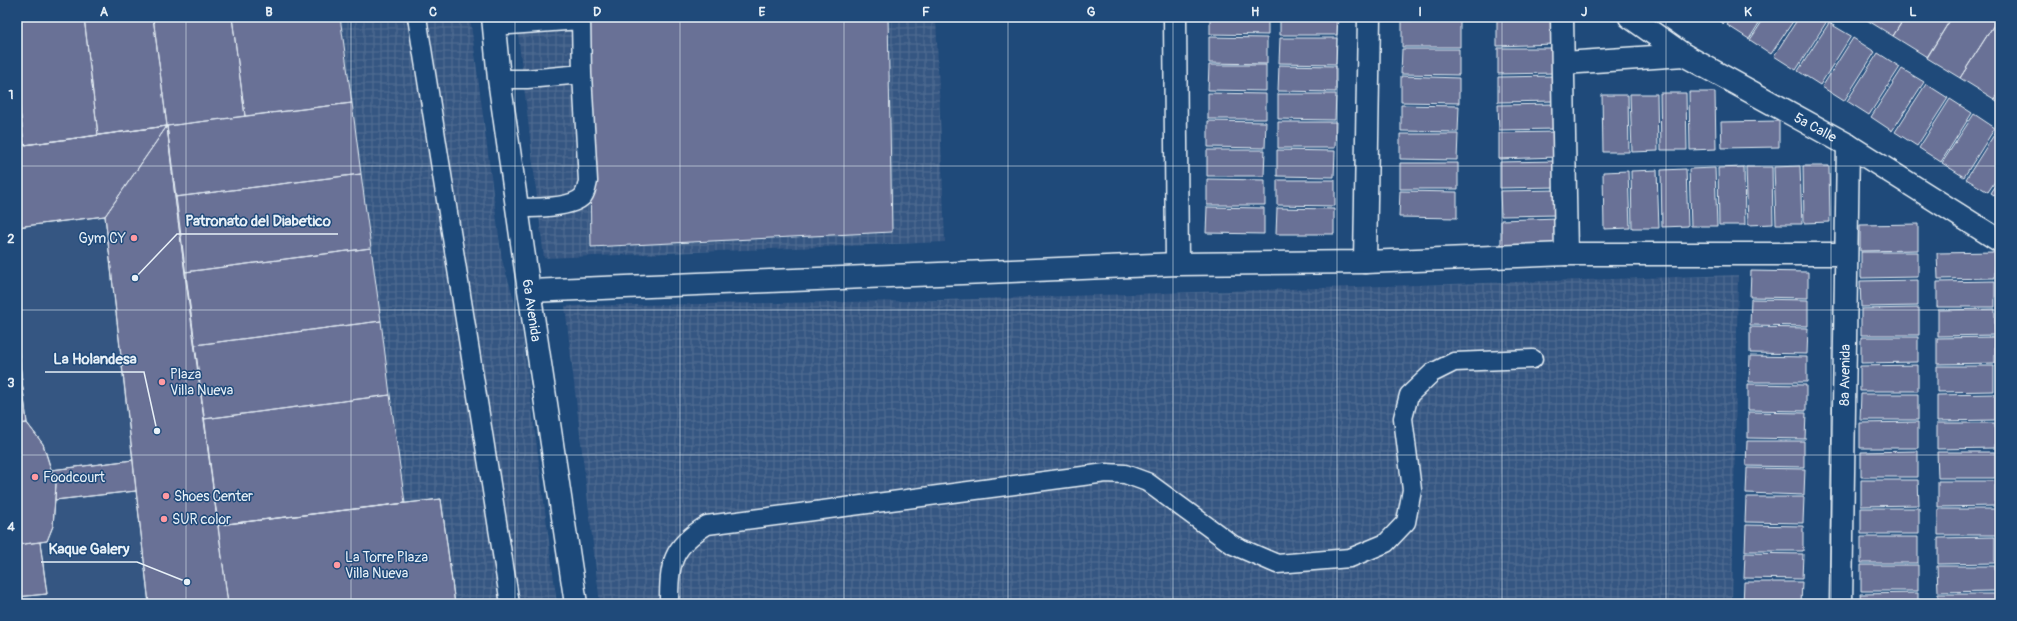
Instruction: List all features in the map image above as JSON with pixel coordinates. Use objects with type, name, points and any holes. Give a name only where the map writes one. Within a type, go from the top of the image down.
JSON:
[{"type":"street","points":[[1175,17],[1177,264]]},
{"type":"street","points":[[1365,262],[1369,17]]},
{"type":"street","points":[[1562,17],[1564,63],[1566,254]]},
{"type":"street","name":"5a Calle","points":[[1630,17],[1684,55],[1848,145],[2000,241]]},
{"type":"street","name":"6a Avenida","points":[[493,22],[499,79],[576,604]]},
{"type":"street","points":[[1564,63],[1684,55]]},
{"type":"street","name":"8a Avenida","points":[[1841,604],[1848,145]]},
{"type":"street","points":[[530,290],[1177,264],[1365,262],[1566,254],[1846,254]]},
{"type":"lane","points":[[417,17],[510,604]]},
{"type":"lane","points":[[493,22],[581,18],[582,74],[588,181],[586,189],[583,196],[570,203],[518,208]]},
{"type":"lane","points":[[499,79],[527,79],[582,74]]},
{"type":"lane","points":[[668,604],[671,565],[679,548],[693,533],[706,525],[1106,473],[1125,474],[1147,482],[1233,545],[1277,564],[1350,558],[1386,543],[1406,522],[1412,490],[1403,418],[1409,395],[1432,373],[1454,362],[1533,359]]},
{"type":"shaded area","points":[[17,17],[470,17],[502,260],[521,322],[557,604],[455,604],[441,499],[218,525],[166,126],[17,146]]},
{"type":"shaded area","points":[[516,17],[936,17],[945,242],[544,258]]},
{"type":"shaded area","points":[[167,126],[441,499],[455,604],[17,604],[17,146]]},
{"type":"shaded area","points":[[1738,275],[1732,604],[600,604],[565,306],[911,301]]},
{"type":"building","points":[[17,17],[84,17],[98,135],[24,145],[17,84]]},
{"type":"building","points":[[84,17],[153,17],[167,126],[98,135]]},
{"type":"building","points":[[153,17],[232,17],[245,116],[167,126]]},
{"type":"building","points":[[232,17],[340,17],[352,103],[245,116]]},
{"type":"building","points":[[588,17],[888,17],[892,232],[591,247]]},
{"type":"building","points":[[1210,17],[1268,17],[1268,35],[1210,34]]},
{"type":"building","points":[[1280,17],[1338,17],[1337,35],[1280,35]]},
{"type":"building","points":[[1403,17],[1461,17],[1461,19]]},
{"type":"building","points":[[1713,17],[1729,17],[1724,24]]},
{"type":"building","points":[[1732,17],[1763,17],[1749,39],[1727,25]]},
{"type":"building","points":[[1765,17],[1796,17],[1771,54],[1750,40]]},
{"type":"building","points":[[1799,17],[1820,17],[1827,21],[1796,70],[1774,56]]},
{"type":"building","points":[[1862,17],[1905,17],[1893,36]]},
{"type":"building","points":[[1905,17],[1952,17],[1927,57],[1893,36]]},
{"type":"building","points":[[1952,17],[1999,17],[1960,78],[1927,58]]},
{"type":"building","points":[[1999,17],[2000,89],[1994,99],[1960,78]]},
{"type":"building","points":[[1497,19],[1554,19],[1555,44],[1497,46]]},
{"type":"building","points":[[1402,21],[1460,21],[1460,47],[1402,47]]},
{"type":"building","points":[[1829,23],[1851,36],[1820,85],[1798,71]]},
{"type":"building","points":[[1209,37],[1267,38],[1267,64],[1209,63]]},
{"type":"building","points":[[1280,38],[1337,38],[1336,64],[1279,63]]},
{"type":"building","points":[[1853,38],[1875,52],[1844,101],[1822,87]]},
{"type":"building","points":[[1498,48],[1556,48],[1556,73],[1498,74]]},
{"type":"building","points":[[1402,49],[1459,49],[1459,75],[1401,74]]},
{"type":"building","points":[[1878,53],[1900,67],[1869,115],[1847,101]]},
{"type":"building","points":[[1209,65],[1266,65],[1266,91],[1208,90]]},
{"type":"building","points":[[1279,65],[1336,66],[1336,92],[1278,91]]},
{"type":"building","points":[[1902,69],[1924,82],[1892,131],[1871,117]]},
{"type":"building","points":[[1401,76],[1459,78],[1459,103],[1401,102]]},
{"type":"building","points":[[1556,76],[1556,101],[1498,102],[1498,77]]},
{"type":"building","points":[[17,84],[24,145],[17,146]]},
{"type":"building","points":[[1926,84],[1948,98],[1917,146],[1895,132]]},
{"type":"building","points":[[2000,89],[2000,103],[1994,99]]},
{"type":"building","points":[[1689,92],[1715,92],[1716,149],[1690,150]]},
{"type":"building","points":[[1208,93],[1266,94],[1266,119],[1208,119]]},
{"type":"building","points":[[1660,93],[1686,93],[1687,150],[1661,150]]},
{"type":"building","points":[[1278,94],[1336,94],[1335,120],[1278,119]]},
{"type":"building","points":[[1630,94],[1657,94],[1658,151],[1632,152]]},
{"type":"building","points":[[1602,95],[1628,95],[1629,152],[1603,152]]},
{"type":"building","points":[[1950,99],[1972,113],[1941,162],[1919,148]]},
{"type":"building","points":[[352,103],[361,174],[175,197],[167,126]]},
{"type":"building","points":[[1556,104],[1556,129],[1499,130],[1498,105]]},
{"type":"building","points":[[1401,105],[1459,106],[1458,132],[1401,131]]},
{"type":"building","points":[[1974,114],[1995,128],[1964,177],[1942,163]]},
{"type":"building","points":[[1208,121],[1266,122],[1265,148],[1208,147]]},
{"type":"building","points":[[1779,121],[1779,147],[1722,148],[1721,122]]},
{"type":"building","points":[[1278,122],[1336,122],[1335,148],[1278,148]]},
{"type":"building","name":"Plaza Villa Nueva","points":[[167,126],[218,525],[441,499],[455,604],[149,604],[136,491],[55,500],[53,526],[47,541],[40,542],[47,594],[17,597],[17,339],[27,423],[43,444],[51,470],[133,460],[105,216],[17,227],[17,146]]},
{"type":"building","points":[[167,126],[228,604],[149,604],[105,216]]},
{"type":"building","points":[[167,126],[105,216],[17,227],[17,146]]},
{"type":"building","points":[[1997,130],[2000,132],[2000,174],[1988,192],[1966,179]]},
{"type":"building","points":[[1556,132],[1557,157],[1499,159],[1499,133]]},
{"type":"building","points":[[1400,134],[1458,134],[1457,160],[1400,159]]},
{"type":"building","points":[[1207,150],[1265,150],[1264,176],[1207,176]]},
{"type":"building","points":[[1277,150],[1335,151],[1334,177],[1277,176]]},
{"type":"building","points":[[1558,161],[1558,187],[1500,188],[1500,162]]},
{"type":"building","points":[[1400,163],[1458,163],[1458,189],[1400,189]]},
{"type":"building","points":[[1800,166],[1802,224],[1776,224],[1774,167]]},
{"type":"building","points":[[1803,166],[1829,166],[1830,222],[1804,223]]},
{"type":"building","points":[[1744,167],[1745,225],[1719,225],[1718,168]]},
{"type":"building","points":[[1746,167],[1772,167],[1773,224],[1748,225]]},
{"type":"building","points":[[1715,168],[1717,226],[1691,226],[1689,169]]},
{"type":"building","points":[[1686,169],[1688,226],[1662,227],[1661,170]]},
{"type":"building","points":[[1657,170],[1659,228],[1632,228],[1631,171]]},
{"type":"building","points":[[1628,171],[1630,228],[1604,229],[1603,172]]},
{"type":"building","points":[[361,174],[371,248],[185,272],[175,197]]},
{"type":"building","points":[[1207,179],[1265,180],[1265,205],[1207,205]]},
{"type":"building","points":[[2000,179],[2000,199],[1991,193]]},
{"type":"building","points":[[1277,180],[1335,180],[1335,206],[1277,205]]},
{"type":"building","points":[[1558,190],[1558,215],[1501,216],[1500,191]]},
{"type":"building","points":[[1400,191],[1457,192],[1457,218],[1399,217]]},
{"type":"building","points":[[1207,207],[1264,208],[1264,234],[1206,233]]},
{"type":"building","points":[[1277,208],[1334,209],[1334,234],[1276,234]]},
{"type":"building","points":[[1558,218],[1559,244],[1501,245],[1501,220]]},
{"type":"building","points":[[1918,224],[1918,250],[1860,251],[1860,225]]},
{"type":"building","points":[[371,248],[381,321],[195,345],[185,272]]},
{"type":"building","points":[[1861,252],[1918,252],[1918,277],[1861,278]]},
{"type":"building","points":[[1995,252],[1995,278],[1938,279],[1937,253]]},
{"type":"building","points":[[1751,271],[1808,272],[1808,298],[1750,297]]},
{"type":"building","points":[[1918,280],[1918,306],[1861,307],[1860,281]]},
{"type":"building","points":[[1995,281],[1995,307],[1937,307],[1937,282]]},
{"type":"building","points":[[1751,299],[1808,300],[1808,326],[1750,325]]},
{"type":"building","points":[[1919,308],[1919,335],[1861,335],[1861,309]]},
{"type":"building","points":[[1995,309],[1995,335],[1938,336],[1938,310]]},
{"type":"building","points":[[381,321],[390,395],[204,419],[195,345]]},
{"type":"building","points":[[1750,327],[1808,328],[1807,354],[1750,353]]},
{"type":"building","points":[[1861,337],[1918,337],[1918,362],[1861,363]]},
{"type":"building","points":[[1995,337],[1995,363],[1937,364],[1937,338]]},
{"type":"building","points":[[17,339],[27,423],[17,424]]},
{"type":"building","points":[[1750,356],[1807,357],[1807,382],[1749,382]]},
{"type":"building","points":[[1918,365],[1918,391],[1860,391],[1860,366]]},
{"type":"building","points":[[1937,366],[1994,366],[1994,391],[1937,392]]},
{"type":"building","points":[[1748,384],[1806,385],[1806,411],[1748,410]]},
{"type":"building","points":[[1861,394],[1918,394],[1918,420],[1860,420]]},
{"type":"building","points":[[1995,394],[1995,420],[1937,421],[1937,395]]},
{"type":"building","points":[[390,395],[405,503],[218,525],[204,419]]},
{"type":"building","points":[[1748,412],[1806,413],[1805,439],[1748,438]]},
{"type":"building","points":[[1918,422],[1918,448],[1860,448],[1860,423]]},
{"type":"building","name":"Foodcourt","points":[[27,423],[43,444],[56,484],[53,526],[47,541],[17,545],[17,424]]},
{"type":"building","points":[[1937,423],[1995,423],[1995,448],[1937,449]]},
{"type":"building","points":[[1747,441],[1804,441],[1804,467],[1746,466]]},
{"type":"building","points":[[1918,451],[1918,477],[1861,477],[1861,452]]},
{"type":"building","points":[[1937,452],[1995,452],[1995,478],[1938,478]]},
{"type":"building","points":[[133,460],[136,491],[55,500],[56,484],[51,470]]},
{"type":"building","points":[[1747,468],[1805,469],[1804,495],[1746,493]]},
{"type":"building","points":[[1861,480],[1918,480],[1919,505],[1861,506]]},
{"type":"building","points":[[1938,481],[1995,481],[1995,506],[1938,507]]},
{"type":"building","points":[[1746,497],[1804,497],[1803,523],[1745,522]]},
{"type":"building","name":"La Torre Plaza Villa Nueva","points":[[441,499],[455,604],[228,604],[218,525]]},
{"type":"building","points":[[1861,508],[1919,508],[1919,534],[1861,534]]},
{"type":"building","points":[[1938,509],[1996,509],[1996,535],[1938,535]]},
{"type":"building","points":[[1746,525],[1803,526],[1803,551],[1745,551]]},
{"type":"building","points":[[1861,537],[1918,537],[1918,563],[1861,563]]},
{"type":"building","points":[[1995,537],[1995,563],[1938,564],[1938,538]]},
{"type":"building","points":[[40,542],[47,594],[17,597],[17,545]]},
{"type":"building","points":[[1745,553],[1803,554],[1802,579],[1744,578]]},
{"type":"building","points":[[1861,565],[1918,565],[1918,591],[1861,591]]},
{"type":"building","points":[[1937,566],[1995,566],[1995,591],[1938,592]]},
{"type":"building","points":[[1744,582],[1802,582],[1801,604],[1743,604]]},
{"type":"building","points":[[1918,593],[1918,604],[1861,604],[1860,594]]},
{"type":"building","points":[[1938,594],[1995,594],[1995,604],[1938,604]]},
{"type":"place","name":"Gym CY","points":[[134,238]]},
{"type":"place","name":"Patronato del Diabetico","points":[[135,278]]},
{"type":"place","name":"Plaza Villa Nueva","points":[[162,382]]},
{"type":"place","name":"La Holandesa","points":[[157,431]]},
{"type":"place","name":"Foodcourt","points":[[35,477]]},
{"type":"place","name":"Shoes Center","points":[[166,496]]},
{"type":"place","name":"SUR color","points":[[164,519]]},
{"type":"place","name":"La Torre Plaza Villa Nueva","points":[[337,565]]},
{"type":"place","name":"Kaque Galery","points":[[187,582]]}]
